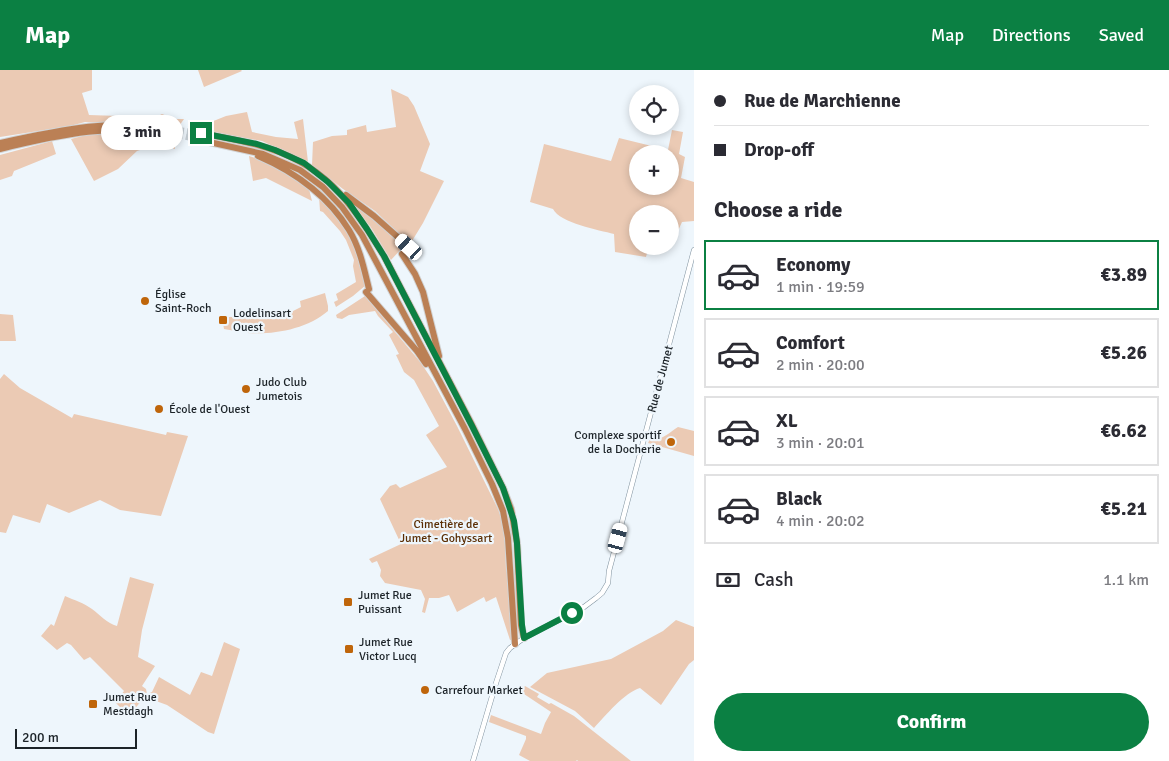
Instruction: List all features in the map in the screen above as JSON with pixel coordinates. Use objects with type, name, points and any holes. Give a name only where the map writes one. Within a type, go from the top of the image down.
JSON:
[{"type":"highway","points":[[0,143],[83,126],[111,124],[142,124],[178,132],[98,131],[58,136],[18,144],[0,150]]},
{"type":"highway","points":[[409,247],[374,216],[304,163],[257,144],[201,137],[228,146],[263,154],[300,170],[323,187],[342,207],[362,235],[492,484],[503,511],[508,538],[515,644]]},
{"type":"highway","points":[[0,139],[23,138]]},
{"type":"highway","points":[[228,146],[231,149],[259,156],[280,166],[315,190],[334,209],[350,231],[362,262],[367,290],[417,351],[439,382]]},
{"type":"highway","points":[[330,183],[349,203],[384,256],[494,467],[503,488],[510,509],[517,543],[524,638]]},
{"type":"highway","points":[[402,254],[415,274],[423,292],[442,370]]},
{"type":"street","name":"Rue de Jumet","points":[[524,638],[584,606],[602,594],[608,583],[611,563],[694,250]]},
{"type":"street","points":[[473,761],[504,656],[510,648],[524,638]]},
{"type":"green space","points":[[0,70],[92,70],[92,90],[82,93],[89,115],[152,119],[162,114],[174,119],[184,119],[177,129],[149,125],[85,122],[0,137]]},
{"type":"green space","points":[[198,70],[241,70],[242,71],[204,87]]},
{"type":"green space","points":[[391,89],[408,97],[414,106],[430,144],[420,171],[444,181],[412,241],[407,241],[375,211],[312,165],[313,142],[332,136],[347,135],[347,130],[366,125],[367,132],[396,127]]},
{"type":"green space","points":[[247,112],[252,132],[276,137],[298,139],[294,122],[303,119],[308,162],[262,141],[201,130],[201,126],[226,116]]},
{"type":"green space","points":[[679,131],[683,132],[679,154],[679,145],[669,145],[671,135],[679,135]]},
{"type":"green space","points":[[136,133],[175,139],[175,149],[163,145],[155,145],[137,151],[118,169],[94,181],[71,139],[90,134]]},
{"type":"green space","points":[[619,138],[648,145],[629,145],[629,195],[679,195],[679,154],[685,157],[681,178],[694,182],[694,221],[682,222],[679,229],[679,205],[629,205],[629,254],[615,252],[614,234],[571,222],[557,214],[553,209],[530,202],[544,144],[611,161]]},
{"type":"green space","points":[[52,141],[56,154],[14,171],[12,176],[0,180],[0,155]]},
{"type":"green space","points":[[249,156],[273,164],[309,189],[312,201],[266,178],[253,181]]},
{"type":"green space","points":[[319,196],[345,227],[358,256],[366,285],[336,307],[334,302],[338,300],[336,294],[356,282],[353,266],[354,260],[340,231],[320,211]]},
{"type":"green space","points":[[352,200],[403,247],[391,260],[370,226],[360,214]]},
{"type":"green space","points":[[325,293],[328,311],[310,322],[290,330],[247,333],[224,329],[222,317],[287,314],[301,307],[300,301]]},
{"type":"green space","name":"Cimetière de Jumet - Gohyssart","points":[[365,296],[421,363],[433,381],[498,509],[505,536],[506,570],[513,639],[510,640],[496,597],[486,602],[484,597],[457,612],[449,595],[429,598],[425,613],[422,612],[425,599],[421,590],[385,583],[380,576],[381,570],[377,561],[372,563],[369,559],[401,544],[380,499],[390,486],[396,484],[400,488],[447,467],[426,435],[439,426],[414,380],[404,372],[396,355],[399,354],[389,335],[393,332],[375,311],[349,315],[342,319],[337,318],[336,315]]},
{"type":"green space","points":[[0,314],[13,315],[16,341],[0,341]]},
{"type":"green space","points":[[4,374],[20,388],[72,418],[74,414],[166,435],[167,432],[188,436],[161,516],[120,510],[100,500],[69,513],[47,504],[40,523],[13,515],[6,533],[0,532],[0,379]]},
{"type":"green space","name":"Complexe sportif de la Docherie","points":[[678,427],[694,431],[694,456],[648,443],[650,439],[661,438]]},
{"type":"green space","points":[[130,577],[154,584],[142,630],[138,657],[155,666],[142,686],[146,689],[147,694],[152,692],[159,677],[190,695],[201,672],[212,676],[224,642],[240,649],[214,734],[167,705],[146,695],[129,716],[115,702],[124,691],[90,657],[84,660],[67,643],[57,650],[41,636],[51,624],[54,626],[65,596],[86,605],[117,626]]},
{"type":"green space","points":[[676,620],[694,627],[694,660],[689,664],[661,705],[640,688],[634,690],[609,711],[594,728],[575,711],[530,687],[547,673],[611,659],[663,631]]},
{"type":"green space","points":[[525,686],[539,694],[537,697],[574,716],[631,761],[530,761],[519,755],[526,736],[489,722],[491,715],[541,734],[551,712],[521,692]]},
{"type":"tunnel","points":[[178,130],[201,133]]},
{"type":"tunnel","points":[[177,135],[200,140]]},
{"type":"place","name":"Église Saint-Roch","points":[[145,301]]},
{"type":"place","name":"Lodelinsart Ouest","points":[[223,320]]},
{"type":"place","name":"Judo Club Jumetois","points":[[246,389]]},
{"type":"place","name":"École de l'Ouest","points":[[159,409]]},
{"type":"place","name":"Complexe sportif de la Docherie","points":[[671,442]]},
{"type":"place","name":"Jumet Rue Puissant","points":[[348,602]]},
{"type":"place","name":"Jumet Rue Victor Lucq","points":[[349,649]]},
{"type":"place","name":"Carrefour Market","points":[[425,690]]},
{"type":"place","name":"Jumet Rue Mestdagh","points":[[93,704]]},
{"type":"route","points":[[201,133],[257,144],[290,156],[317,172],[349,203],[384,256],[494,467],[503,488],[514,521],[524,638],[572,613]]}]
